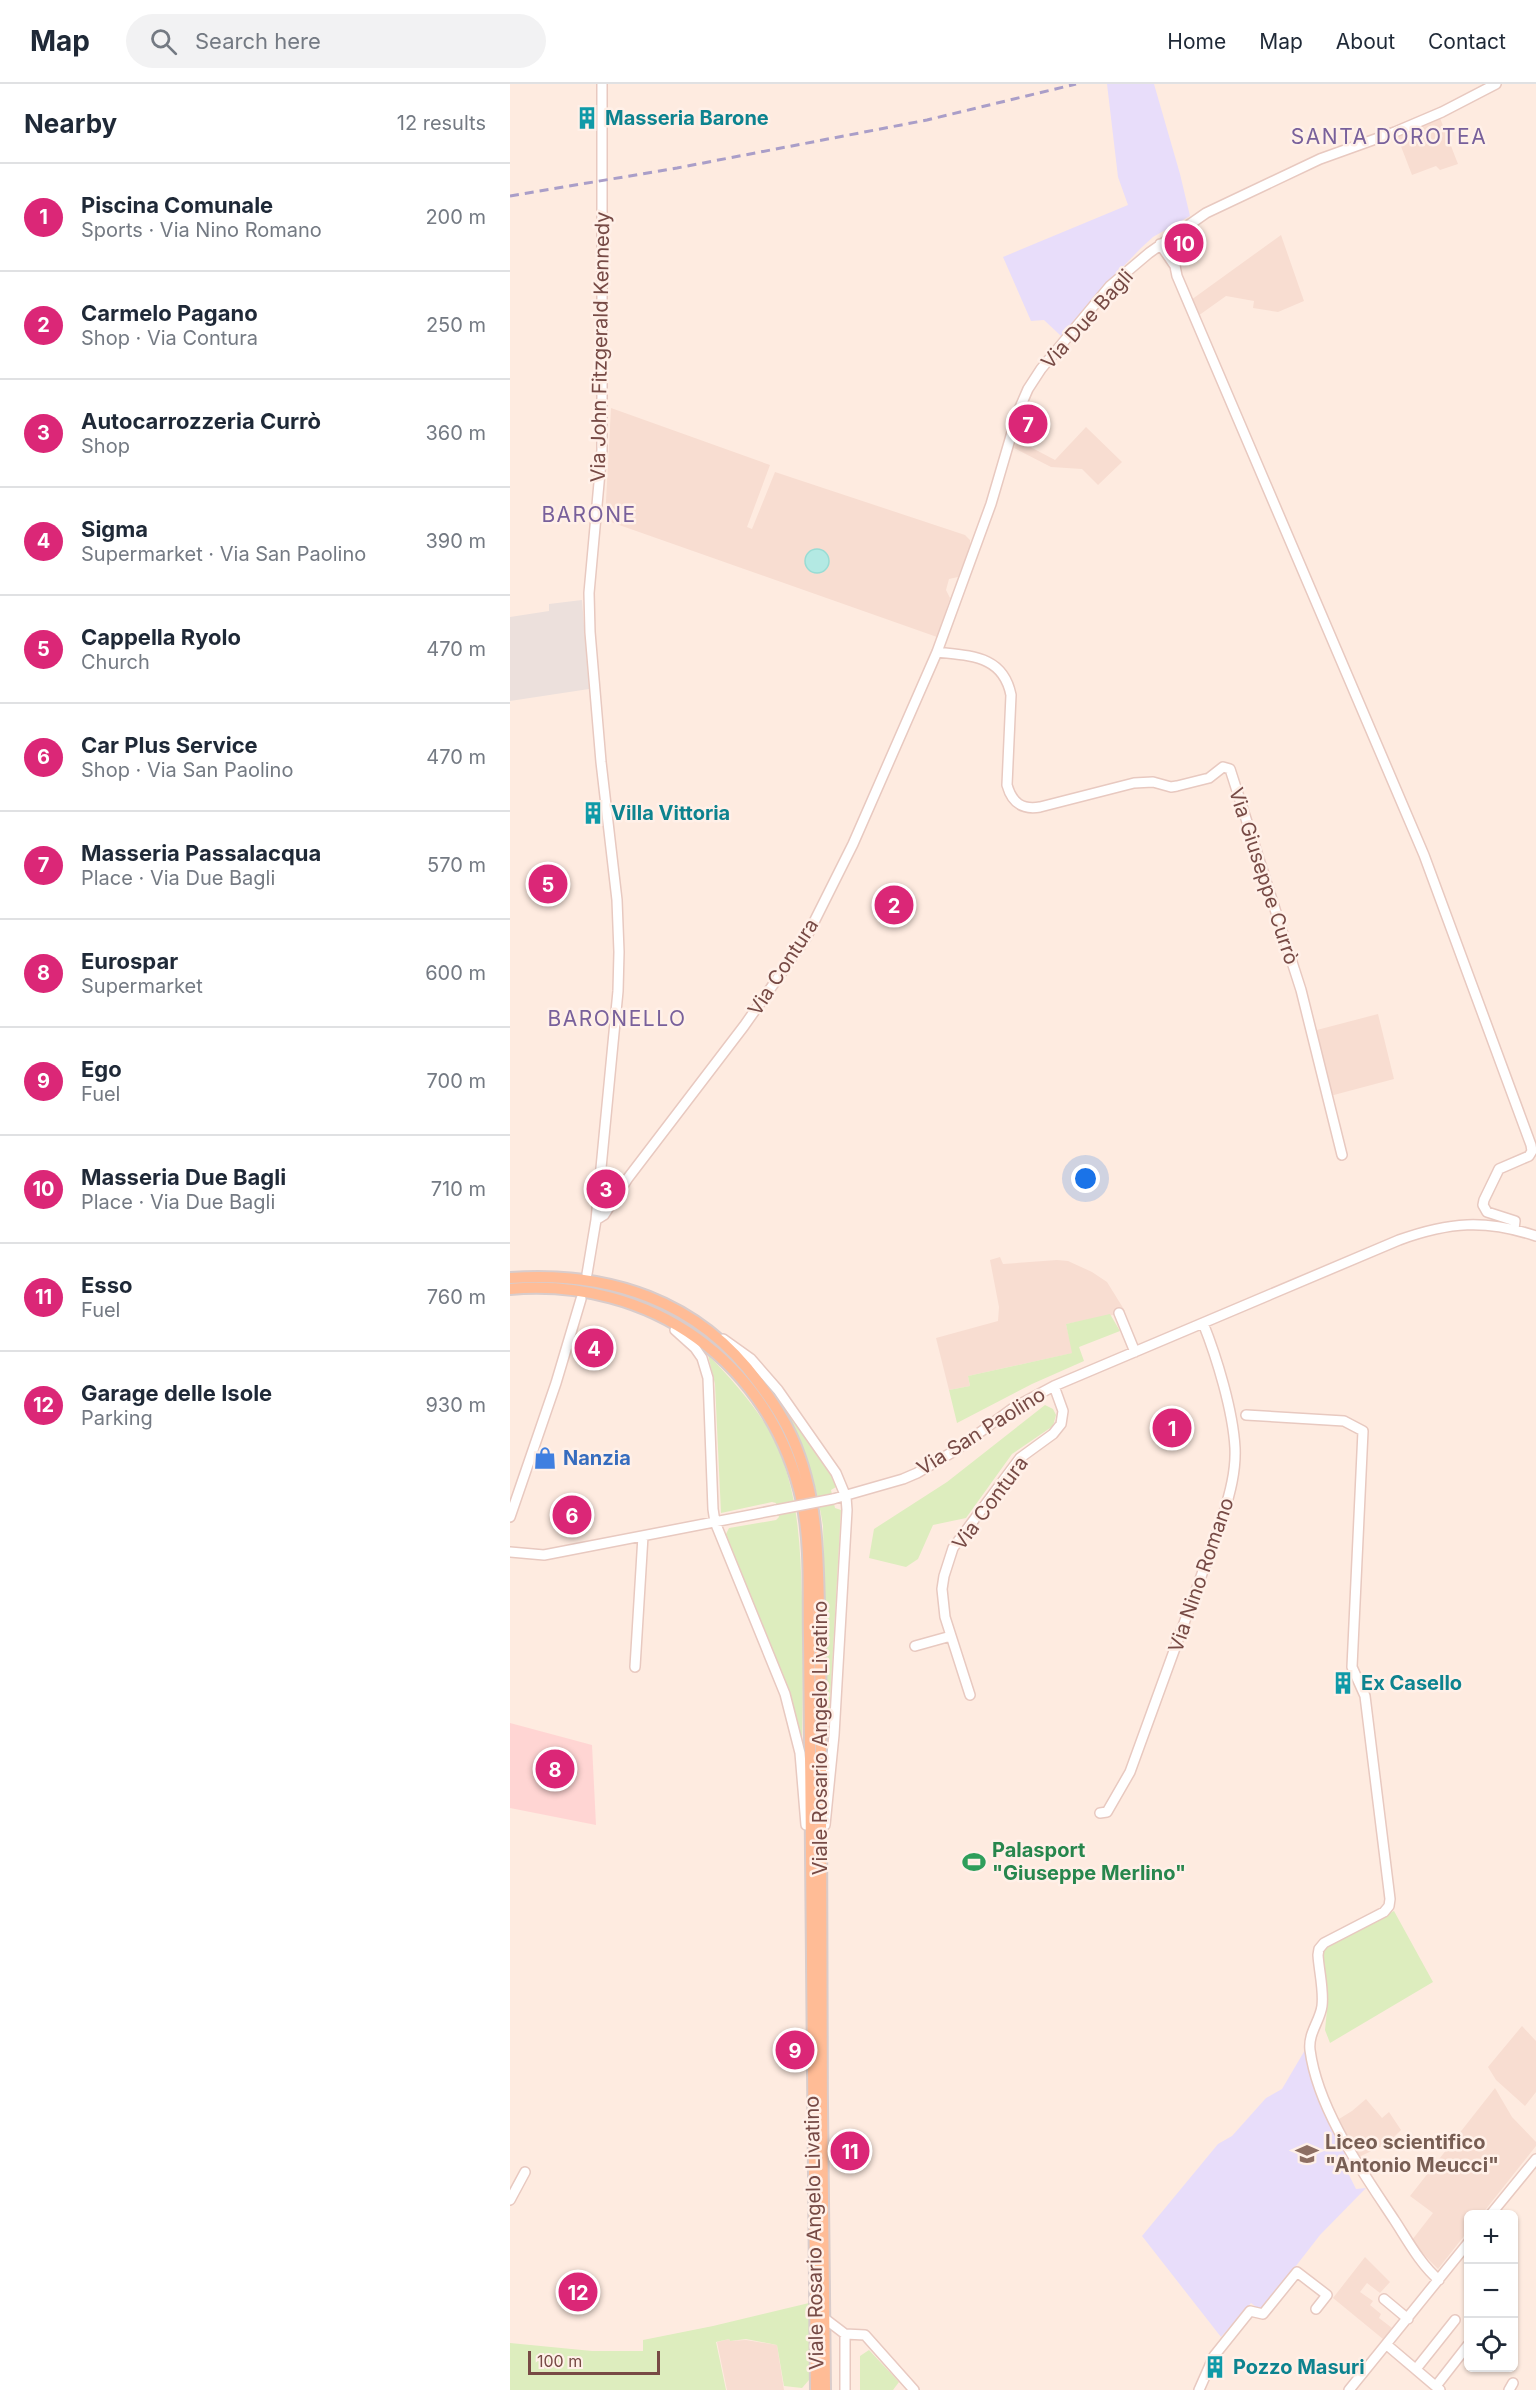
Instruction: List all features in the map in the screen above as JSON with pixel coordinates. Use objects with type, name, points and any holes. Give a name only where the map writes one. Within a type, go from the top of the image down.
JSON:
[{"type":"main road","name":"Viale Rosario Angelo Livatino","points":[[510,1278],[570,1279],[600,1283],[654,1298],[680,1310],[710,1330],[748,1369],[781,1415],[800,1455],[812,1501],[816,1528],[820,1637],[815,1869],[816,2390]]},
{"type":"main road","name":"Viale Rosario Angelo Livatino","points":[[510,1289],[569,1289],[598,1294],[650,1310],[701,1339],[736,1372],[760,1402],[776,1430],[796,1478],[802,1503],[807,1560],[825,2390]]},
{"type":"street","name":"Via John Fitzgerald Kennedy","points":[[596,1220],[618,991],[619,952],[617,900],[601,762],[589,593],[602,450],[602,84]]},
{"type":"street","name":"Via Due Bagli","points":[[937,652],[991,504],[1018,412],[1028,389],[1041,369],[1110,286],[1160,244],[1206,213],[1320,159],[1442,112],[1496,84]]},
{"type":"street","points":[[1160,244],[1175,266],[1424,855],[1531,1144],[1532,1151],[1529,1155],[1499,1169],[1484,1200],[1483,1205],[1487,1212],[1515,1221],[1514,1228]]},
{"type":"street","name":"Via Contura","points":[[596,1220],[604,1215],[627,1178],[744,1026],[801,947],[853,844],[937,652]]},
{"type":"street","name":"Via Giuseppe Currò","points":[[937,652],[974,656],[988,661],[1003,677],[1009,688],[1011,695],[1007,785],[1011,796],[1019,806],[1040,807],[1134,783],[1153,782],[1170,787],[1177,786],[1209,778],[1223,767],[1230,769],[1300,990],[1341,1155]]},
{"type":"street","points":[[587,1274],[596,1220]]},
{"type":"street","name":"Via San Paolino","points":[[510,1552],[544,1555],[846,1497],[903,1479],[938,1462],[1013,1408],[1054,1386],[1329,1268],[1426,1230],[1456,1224],[1476,1224],[1514,1228],[1536,1236]]},
{"type":"street","points":[[510,1516],[556,1383],[581,1299]]},
{"type":"street","points":[[650,1310],[695,1348],[705,1366],[710,1396],[713,1509],[723,1544],[776,1670],[794,1723],[815,1869]]},
{"type":"street","points":[[1119,1313],[1135,1352]]},
{"type":"street","name":"Via Nino Romano","points":[[1100,1813],[1107,1812],[1130,1772],[1232,1486],[1235,1449],[1231,1422],[1203,1323]]},
{"type":"street","points":[[710,1330],[740,1350],[760,1368],[778,1390],[836,1473],[846,1497],[848,1510],[834,1735],[815,1869]]},
{"type":"street","name":"Via Contura","points":[[970,1695],[945,1617],[942,1589],[948,1562],[953,1548],[966,1529],[1020,1458],[1058,1430],[1062,1424],[1063,1411],[1054,1386]]},
{"type":"street","points":[[1246,1415],[1344,1421],[1363,1431],[1352,1667],[1365,1696],[1390,1899],[1389,1906],[1384,1912],[1324,1943],[1319,1949],[1322,2006],[1310,2039],[1318,2083],[1326,2105],[1361,2171],[1413,2249],[1439,2280]]},
{"type":"street","points":[[635,1667],[643,1536]]},
{"type":"street","points":[[915,1646],[951,1636]]},
{"type":"street","points":[[1494,2210],[1536,2158]]},
{"type":"street","points":[[510,2200],[525,2172]]},
{"type":"street","points":[[1349,2390],[1464,2248]]},
{"type":"street","points":[[1204,2388],[1214,2356],[1250,2310],[1263,2314],[1297,2272],[1327,2295],[1316,2309]]},
{"type":"street","points":[[1384,2299],[1408,2319]]},
{"type":"street","points":[[824,2318],[845,2334],[864,2335],[914,2390]]},
{"type":"street","points":[[1416,2369],[1455,2320]]},
{"type":"street","points":[[845,2334],[845,2390]]},
{"type":"street","points":[[1387,2345],[1438,2388],[1464,2351]]},
{"type":"shaded area","points":[[1107,84],[1154,84],[1190,216],[1153,237],[1141,248],[1091,300],[1061,336],[1044,320],[1031,321],[1003,257],[1128,205],[1118,177]]},
{"type":"shaded area","points":[[1440,118],[1458,164],[1440,170],[1436,166],[1412,175],[1397,136]]},
{"type":"shaded area","points":[[1281,235],[1304,301],[1278,312],[1253,308],[1254,301],[1226,296],[1198,316],[1191,300]]},
{"type":"shaded area","points":[[611,408],[770,465],[747,527],[752,529],[775,472],[965,535],[970,540],[970,547],[958,577],[949,579],[946,590],[950,598],[937,637],[605,520]]},
{"type":"shaded area","points":[[1086,427],[1122,462],[1098,485],[1082,469],[1051,467],[1014,448],[1017,440],[1055,460]]},
{"type":"shaded area","points":[[582,600],[589,689],[510,701],[510,617],[549,611],[549,604]]},
{"type":"shaded area","points":[[1378,1014],[1394,1079],[1330,1096],[1313,1031]]},
{"type":"shaded area","points":[[1000,1257],[1003,1264],[1068,1261],[1107,1282],[1125,1311],[1066,1324],[1073,1353],[968,1376],[970,1386],[949,1390],[936,1338],[998,1321],[999,1307],[990,1260]]},
{"type":"shaded area","points":[[510,1723],[592,1745],[596,1825],[510,1808]]},
{"type":"shaded area","points":[[1522,2026],[1536,2041],[1536,2092],[1525,2106],[1496,2080],[1488,2067]]},
{"type":"shaded area","points":[[1305,2050],[1313,2085],[1351,2162],[1346,2169],[1356,2189],[1366,2188],[1320,2235],[1261,2311],[1251,2303],[1221,2337],[1142,2236],[1218,2144],[1232,2136],[1266,2098],[1282,2089]]},
{"type":"shaded area","points":[[1495,2088],[1512,2117],[1536,2142],[1536,2146],[1485,2210],[1464,2210],[1464,2236],[1438,2269],[1412,2240],[1433,2213],[1410,2196]]},
{"type":"shaded area","points":[[1366,2099],[1382,2118],[1389,2112],[1401,2130],[1388,2143],[1359,2157],[1339,2119]]},
{"type":"shaded area","points":[[1365,2257],[1390,2282],[1380,2293],[1367,2283],[1360,2292],[1373,2301],[1370,2305],[1381,2314],[1379,2318],[1392,2328],[1383,2339],[1333,2298]]},
{"type":"shaded area","points":[[729,2339],[730,2341],[746,2340],[777,2345],[784,2390],[727,2390],[717,2342]]},
{"type":"green space","points":[[1110,1314],[1120,1331],[1079,1347],[1084,1361],[1032,1384],[957,1423],[949,1390],[970,1386],[968,1376],[1072,1353],[1066,1324]]},
{"type":"green space","points":[[708,1355],[739,1388],[766,1425],[777,1445],[791,1487],[798,1531],[801,1576],[802,1741],[789,1692],[725,1536],[729,1528],[776,1520],[779,1517],[776,1503],[721,1513],[715,1384]]},
{"type":"green space","points":[[769,1383],[831,1471],[836,1487],[831,1490],[835,1508],[841,1510],[828,1737],[823,1526],[815,1486],[804,1452]]},
{"type":"green space","points":[[1045,1405],[1053,1409],[1056,1415],[1053,1426],[1012,1454],[966,1518],[933,1525],[918,1559],[906,1567],[869,1558],[874,1529],[947,1482]]},
{"type":"green space","points":[[1394,1911],[1433,1982],[1330,2043],[1325,2030],[1328,2000],[1325,1999],[1321,1959],[1323,1950],[1329,1944]]},
{"type":"green space","points":[[809,2303],[809,2380],[802,2388],[784,2386],[777,2345],[746,2339],[730,2341],[729,2339],[716,2342],[726,2390],[510,2390],[510,2343],[592,2351],[643,2351],[643,2340]]},
{"type":"green space","points":[[869,2350],[899,2382],[893,2390],[860,2390],[860,2356]]},
{"type":"water","points":[[817,549],[825,553],[829,561],[825,569],[817,573],[809,569],[805,561],[809,553]]},
{"type":"railway","points":[[510,196],[677,168],[927,120],[1076,84]]},
{"type":"place","name":"Masseria Barone","points":[[587,118]]},
{"type":"place","name":"Masseria Due Bagli","points":[[1184,243]]},
{"type":"place","name":"Masseria Passalacqua","points":[[1028,424]]},
{"type":"place","name":"Villa Vittoria","points":[[593,813]]},
{"type":"place","name":"Cappella Ryolo","points":[[548,884]]},
{"type":"place","name":"Carmelo Pagano","points":[[894,905]]},
{"type":"place","name":"Autocarrozzeria Currò","points":[[606,1189]]},
{"type":"place","name":"Sigma","points":[[594,1348]]},
{"type":"place","name":"Piscina Comunale","points":[[1172,1428]]},
{"type":"place","name":"Nanzia","points":[[545,1458]]},
{"type":"place","name":"Car Plus Service","points":[[572,1515]]},
{"type":"place","name":"Ex Casello","points":[[1343,1683]]},
{"type":"place","name":"Eurospar","points":[[555,1769]]},
{"type":"place","name":"Palasport \"Giuseppe Merlino\"","points":[[974,1862]]},
{"type":"place","name":"Ego","points":[[795,2050]]},
{"type":"place","name":"Esso","points":[[850,2151]]},
{"type":"place","name":"Liceo scientifico \"Antonio Meucci\"","points":[[1307,2154]]},
{"type":"place","name":"Garage delle Isole","points":[[578,2292]]},
{"type":"place","name":"Pozzo Masuri","points":[[1215,2367]]},
{"type":"district","name":"SANTA DOROTEA","points":[[1389,137]]},
{"type":"district","name":"BARONE","points":[[589,515]]},
{"type":"district","name":"BARONELLO","points":[[617,1019]]}]
